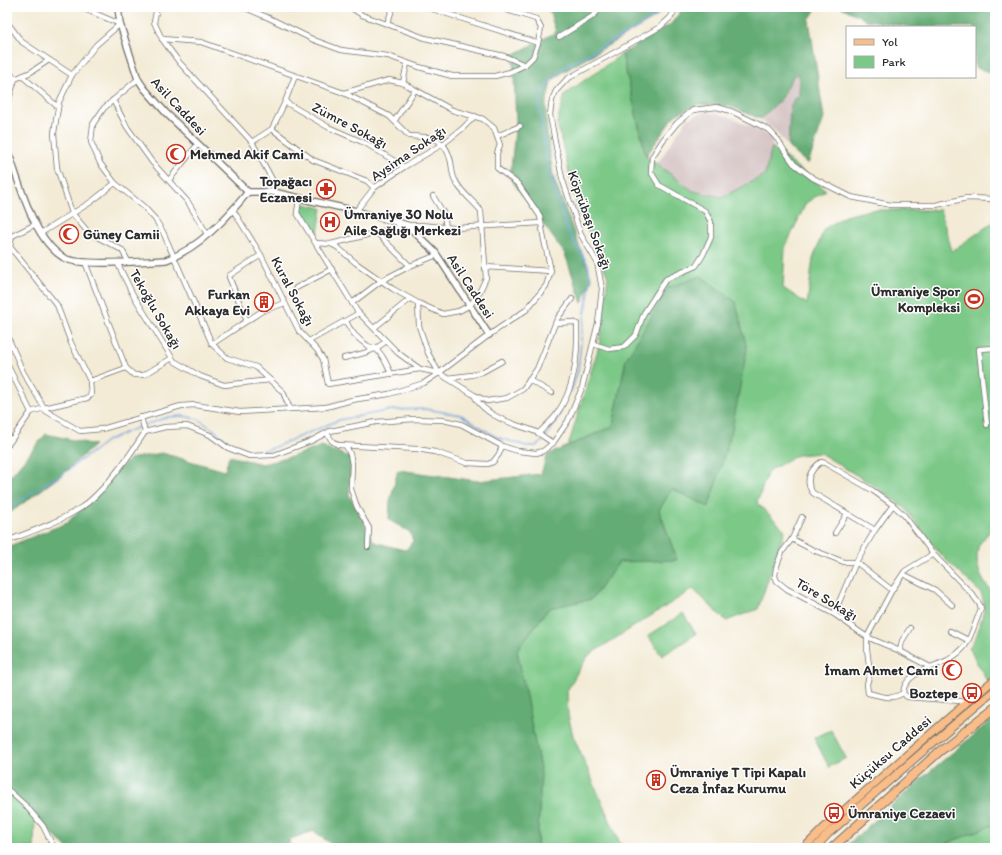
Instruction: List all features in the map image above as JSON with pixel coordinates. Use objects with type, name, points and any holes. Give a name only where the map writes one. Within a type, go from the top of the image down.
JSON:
[{"type":"highway","points":[[832,848],[940,751],[995,708]]},
{"type":"main road","name":"Küçüksu Caddesi","points":[[804,848],[825,827],[995,679]]},
{"type":"main road","name":"Küçüksu Caddesi","points":[[815,848],[829,833],[995,690]]},
{"type":"main road","points":[[965,704],[971,710]]},
{"type":"main road","points":[[799,848],[805,842],[811,841]]},
{"type":"street","points":[[80,7],[120,24],[96,45],[72,75],[59,102],[54,133],[56,168],[72,213],[88,232],[122,250],[128,261]]},
{"type":"street","name":"Asil Caddesi","points":[[118,7],[120,24],[138,79],[144,88],[166,113],[248,192],[273,192],[356,211],[407,226],[437,255],[489,335]]},
{"type":"street","points":[[157,7],[154,22],[162,39],[179,62],[252,142],[274,182],[273,192]]},
{"type":"street","points":[[243,7],[314,40],[341,50],[388,56],[452,76],[495,76],[510,72],[526,65],[533,58],[541,28],[536,19],[497,7]]},
{"type":"street","points":[[350,7],[362,15],[425,38],[504,56],[526,65]]},
{"type":"street","points":[[387,24],[393,7]]},
{"type":"street","points":[[426,7],[538,43]]},
{"type":"street","points":[[559,37],[593,16],[602,7]]},
{"type":"street","name":"Köprübaşı Sokağı","points":[[144,428],[187,426],[210,435],[228,448],[249,456],[274,455],[310,442],[327,433],[376,422],[414,419],[443,420],[460,424],[502,446],[518,451],[536,453],[543,451],[553,443],[568,421],[582,388],[598,323],[602,289],[597,262],[581,235],[562,178],[550,115],[552,100],[556,91],[567,79],[660,27],[670,18],[677,7]]},
{"type":"street","points":[[7,22],[22,42],[72,75]]},
{"type":"street","points":[[162,39],[201,42],[344,92],[371,105],[395,120],[409,136],[431,137],[443,144],[446,147],[451,161],[454,180],[481,211],[486,278],[478,296],[470,305],[459,311],[443,314],[410,299],[381,281],[356,264],[337,247],[331,244]]},
{"type":"street","points":[[7,105],[15,79],[50,60]]},
{"type":"street","points":[[403,83],[407,63]]},
{"type":"street","points":[[7,69],[15,79]]},
{"type":"street","points":[[22,76],[58,107]]},
{"type":"street","points":[[252,142],[272,129],[295,76]]},
{"type":"street","points":[[138,79],[112,100],[104,108],[93,124],[91,142],[100,163],[115,183],[144,207],[155,219],[163,232],[212,344],[227,358],[256,367],[283,392],[290,409]]},
{"type":"street","points":[[7,335],[22,372],[46,411],[80,431],[102,429],[181,406],[195,405],[240,412],[326,407],[352,400],[389,394],[424,383],[489,335],[526,310],[546,286],[551,271],[540,216],[518,184],[497,168],[497,153],[500,144],[494,128],[483,119],[452,110],[403,83],[389,80],[344,92]]},
{"type":"street","points":[[395,120],[415,90]]},
{"type":"street","points":[[112,100],[127,127],[152,162],[188,202],[207,234]]},
{"type":"street","name":"Zümre Sokağı","points":[[285,102],[328,127],[367,144],[404,168]]},
{"type":"street","points":[[593,344],[609,349],[624,347],[636,335],[644,313],[666,279],[696,266],[703,256],[711,237],[711,222],[705,211],[659,185],[652,172],[652,157],[663,140],[677,123],[693,110],[717,107],[731,111],[769,130],[778,140],[794,164],[813,178],[851,197],[891,205],[936,205],[967,198],[995,199]]},
{"type":"street","name":"Aysima Sokağı","points":[[356,211],[374,188],[443,144],[462,129],[474,116]]},
{"type":"street","points":[[497,136],[520,126]]},
{"type":"street","points":[[272,129],[313,160],[367,181],[374,188]]},
{"type":"street","points":[[169,180],[198,144]]},
{"type":"street","points":[[7,154],[10,157],[29,209],[47,242],[65,258],[85,262],[166,260],[173,257],[184,252],[207,234],[233,210],[248,192]]},
{"type":"street","points":[[41,233],[91,202],[115,183]]},
{"type":"street","points":[[433,196],[444,214],[446,227]]},
{"type":"street","points":[[299,199],[297,213],[359,313],[398,353],[420,369]]},
{"type":"street","name":"Kural Sokağı","points":[[233,210],[261,255],[299,330],[323,359],[328,384],[391,374]]},
{"type":"street","points":[[316,243],[331,244],[407,226],[420,225],[454,228],[541,223]]},
{"type":"street","points":[[7,446],[31,412],[87,398],[92,395],[90,381],[72,343],[57,305],[10,247],[12,236],[36,224]]},
{"type":"street","points":[[377,233],[410,266]]},
{"type":"street","points":[[247,321],[230,281],[230,275],[261,255]]},
{"type":"street","points":[[352,303],[381,281],[410,266],[437,255]]},
{"type":"street","points":[[85,262],[126,368],[134,375],[144,375],[172,358]]},
{"type":"street","name":"Tekoğlu Sokağı","points":[[117,262],[132,293],[174,361],[200,376],[224,385],[271,380]]},
{"type":"street","points":[[485,267],[551,271]]},
{"type":"street","points":[[296,288],[332,269]]},
{"type":"street","points":[[374,328],[410,299]]},
{"type":"street","points":[[346,321],[349,328],[361,341],[376,349],[385,359],[391,374],[420,369],[439,373],[474,395],[487,401],[507,398],[523,389],[538,369],[557,319],[572,299]]},
{"type":"street","points":[[212,344],[262,311],[285,303]]},
{"type":"street","points":[[418,303],[419,326],[428,353],[439,373]]},
{"type":"street","points":[[309,341],[359,313]]},
{"type":"street","points":[[540,434],[556,416],[567,395],[575,373],[577,324],[573,322],[556,323]]},
{"type":"street","points":[[344,358],[368,353],[386,341]]},
{"type":"street","points":[[987,424],[979,349],[995,348]]},
{"type":"street","points":[[447,378],[472,375],[482,372],[502,361]]},
{"type":"street","points":[[7,364],[31,412]]},
{"type":"street","points":[[90,381],[126,368]]},
{"type":"street","points":[[529,380],[552,393]]},
{"type":"street","points":[[474,395],[476,400],[495,416],[540,434],[553,443]]},
{"type":"street","points":[[7,540],[49,525],[83,506],[105,485],[134,449],[144,428],[141,417]]},
{"type":"street","points":[[327,433],[332,441],[338,445],[417,449],[434,452],[467,463],[488,464],[493,462],[499,454],[502,446]]},
{"type":"street","points":[[7,434],[10,441]]},
{"type":"street","points":[[346,446],[350,454],[352,464],[351,489],[357,507],[368,528],[368,547]]},
{"type":"street","points":[[875,530],[813,493],[808,488],[809,476],[817,465],[821,462],[825,462],[872,490],[893,505],[904,515],[933,554],[972,594],[980,605],[981,609],[965,646],[948,659],[915,675],[903,688],[903,693]]},
{"type":"street","points":[[834,614],[856,562],[875,530],[893,505]]},
{"type":"street","points":[[835,533],[847,514]]},
{"type":"street","name":"Töre Sokağı","points":[[802,517],[792,539],[782,552],[776,568],[775,576],[777,581],[787,589],[834,614],[867,637],[900,651],[930,667]]},
{"type":"street","points":[[792,539],[813,550],[844,562],[856,562],[892,590]]},
{"type":"street","points":[[903,693],[895,698],[868,693],[870,673],[867,637],[892,590],[905,571],[933,554]]},
{"type":"street","points":[[903,574],[935,590],[952,605]]},
{"type":"street","points":[[900,651],[902,641],[910,628]]},
{"type":"street","points":[[950,631],[968,640]]},
{"type":"street","points":[[903,693],[907,697],[912,698],[960,701],[965,704]]},
{"type":"street","points":[[7,789],[27,807],[44,826],[53,847]]},
{"type":"shaded area","points":[[799,73],[799,96],[790,107],[788,147],[776,132],[761,119],[782,98],[792,78]]},
{"type":"shaded area","points":[[706,111],[730,117],[773,137],[765,175],[722,197],[693,191],[657,164],[687,119]]},
{"type":"green space","points":[[548,7],[664,7],[656,17],[563,72],[551,81],[546,105],[547,132],[553,177],[592,279],[582,303],[565,254],[510,178],[516,121],[513,55],[556,32]]},
{"type":"green space","points":[[684,7],[817,7],[809,20],[824,118],[808,164],[788,147],[790,107],[795,97],[799,96],[799,73],[792,78],[782,98],[761,119],[729,106],[698,104],[675,115],[646,156],[622,54],[671,24]]},
{"type":"green space","points":[[841,7],[995,7],[995,73],[976,68],[976,26],[905,26],[867,20]]},
{"type":"green space","points":[[622,54],[646,156],[693,191],[722,197],[765,175],[772,147],[826,190],[806,203],[785,248],[783,288],[807,304],[813,259],[824,229],[845,216],[870,210],[940,210],[952,251],[995,221],[995,525],[978,548],[977,561],[983,580],[995,594],[995,674],[987,681],[969,648],[977,635],[985,607],[981,593],[940,554],[905,508],[876,487],[820,453],[798,455],[768,471],[757,503],[785,530],[758,609],[726,621],[693,589],[589,655],[567,691],[568,715],[573,736],[619,841],[624,848],[537,848],[541,774],[517,650],[549,608],[592,599],[619,562],[677,560],[659,510],[672,489],[709,507],[626,359],[613,426],[568,446],[599,346],[608,277],[577,206],[557,123],[565,94]]},
{"type":"green space","points":[[304,204],[322,208],[318,233],[300,209]]},
{"type":"green space","points":[[701,276],[736,302],[747,349],[732,430],[709,507],[672,489],[659,510],[677,560],[619,562],[592,599],[549,608],[517,650],[541,774],[537,848],[336,848],[314,831],[290,839],[288,848],[67,848],[7,791],[7,547],[67,523],[129,459],[162,453],[225,471],[229,456],[262,464],[291,457],[322,446],[351,458],[349,495],[374,542],[406,550],[413,541],[410,532],[389,520],[390,501],[398,470],[478,481],[541,474],[547,455],[613,426],[626,359],[669,287]]},
{"type":"green space","points":[[46,434],[95,445],[60,476],[7,515],[7,480]]},
{"type":"green space","points":[[683,613],[696,634],[662,656],[648,636]]},
{"type":"green space","points":[[995,717],[995,824],[935,848],[844,848],[921,779]]},
{"type":"green space","points":[[831,730],[846,758],[829,767],[814,738]]},
{"type":"green space","points":[[7,791],[35,818],[34,848],[7,848]]},
{"type":"green space","points":[[995,824],[995,848],[935,848]]},
{"type":"waterway","points":[[571,392],[578,370],[582,331],[591,280],[588,264],[568,232],[548,169],[539,105],[545,88],[554,76],[566,66],[636,28],[657,15],[663,7]]},
{"type":"waterway","points":[[7,510],[46,483],[60,476],[108,440],[168,417],[184,416],[198,419],[231,444],[243,450],[258,452],[270,449],[339,420],[392,410],[425,409],[461,415],[496,437],[526,446],[536,446],[543,441],[562,410]]},
{"type":"place","name":"Mehmed Akif Cami","points":[[176,154]]},
{"type":"place","name":"Topağacı Eczanesi","points":[[326,189]]},
{"type":"place","name":"Ümraniye 30 Nolu Aile Sağlığı Merkezi","points":[[330,222]]},
{"type":"place","name":"Güney Camii","points":[[69,234]]},
{"type":"place","name":"Ümraniye Spor Kompleksi","points":[[974,299]]},
{"type":"place","name":"Furkan Akkaya Evi","points":[[264,302]]},
{"type":"place","name":"İmam Ahmet Cami","points":[[952,670]]},
{"type":"place","name":"Boztepe","points":[[972,693]]},
{"type":"place","name":"Ümraniye T Tipi Kapalı Ceza İnfaz Kurumu","points":[[656,780]]},
{"type":"place","name":"Ümraniye Cezaevi","points":[[834,813]]}]
